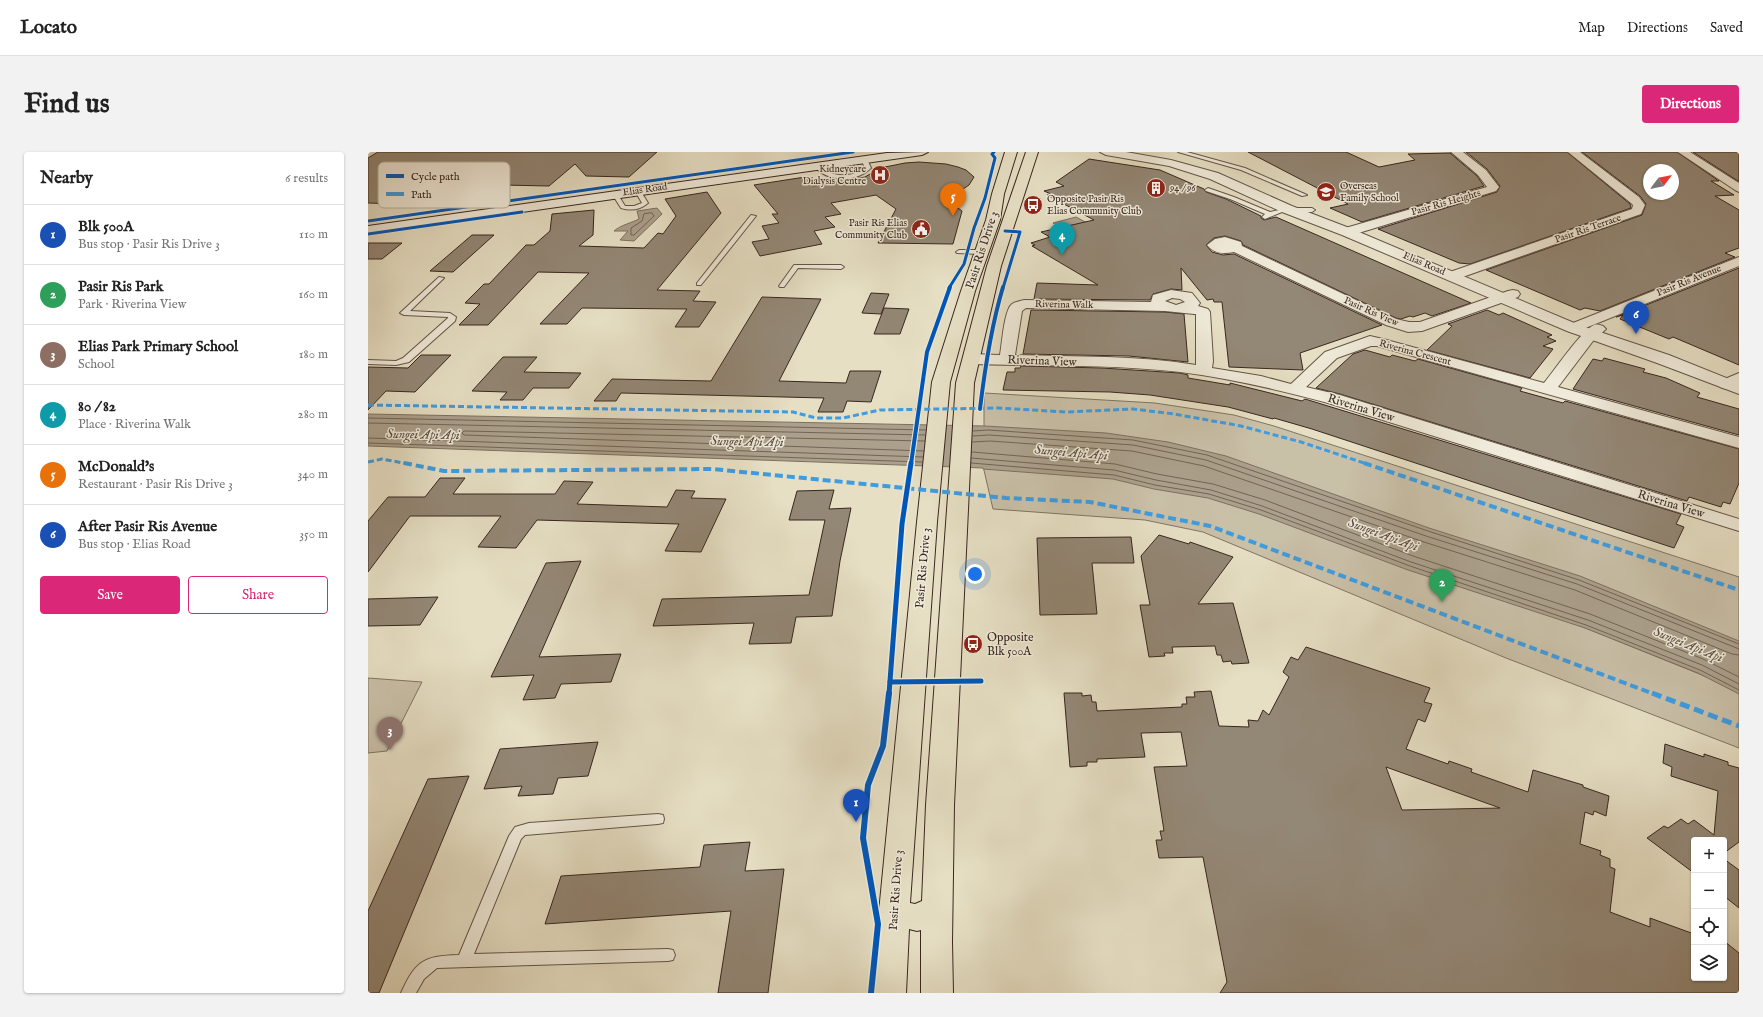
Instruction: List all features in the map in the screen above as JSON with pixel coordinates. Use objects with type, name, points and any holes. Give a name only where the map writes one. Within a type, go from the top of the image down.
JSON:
[{"type":"main road","name":"Elias Road","points":[[510,205],[880,152]]},
{"type":"main road","name":"Elias Road","points":[[368,230],[615,194],[922,152]]},
{"type":"main road","name":"Pasir Ris Drive 3","points":[[890,993],[894,912],[927,522],[941,382],[968,291],[993,220],[998,194],[1011,152]]},
{"type":"main road","name":"Pasir Ris Drive 3","points":[[937,993],[936,942],[940,804],[965,383],[974,339],[994,266],[1032,152]]},
{"type":"main road","name":"Elias Road","points":[[1106,152],[1171,163],[1214,176],[1457,274],[1586,329],[1663,359],[1736,382]]},
{"type":"main road","name":"Elias Road","points":[[1143,152],[1204,166],[1231,176],[1289,206],[1312,210],[1352,231]]},
{"type":"main road","name":"Elias Road","points":[[368,225],[487,208]]},
{"type":"main road","points":[[894,912],[917,918],[938,908]]},
{"type":"street","name":"Pasir Ris Heights","points":[[1352,231],[1492,189],[1492,183],[1487,177],[1456,152]]},
{"type":"street","name":"Pasir Ris Terrace","points":[[1457,274],[1637,211],[1639,205],[1635,200],[1572,152]]},
{"type":"street","points":[[1683,152],[1739,188]]},
{"type":"street","name":"Pasir Ris View","points":[[1235,248],[1400,326],[1422,326],[1507,296]]},
{"type":"street","name":"Pasir Ris Avenue","points":[[1586,329],[1739,261]]},
{"type":"street","name":"Riverina Walk","points":[[1007,359],[1015,311],[1017,307],[1024,304],[1165,307],[1177,309],[1186,308],[1203,312],[1205,361],[1203,370]]},
{"type":"street","points":[[1548,390],[1586,329]]},
{"type":"street","name":"Riverina Crescent","points":[[1295,389],[1331,355],[1370,341],[1739,443]]},
{"type":"street","name":"Riverina View","points":[[971,358],[1116,363],[1203,370],[1295,389],[1334,399],[1739,525]]},
{"type":"lane","points":[[1182,152],[1224,163],[1304,195]]},
{"type":"lane","points":[[1208,190],[1267,216],[1289,206]]},
{"type":"lane","points":[[699,284],[753,216]]},
{"type":"lane","points":[[959,252],[981,252]]},
{"type":"lane","points":[[782,286],[796,266],[841,267]]},
{"type":"lane","points":[[368,362],[396,363],[406,360],[452,319],[450,315],[404,313],[442,278]]},
{"type":"lane","points":[[464,961],[516,836],[520,830],[528,828],[658,819]]},
{"type":"lane","points":[[408,993],[417,975],[425,966],[436,962],[668,955]]},
{"type":"shaded area","points":[[984,393],[1155,403],[1234,415],[1274,426],[1739,577],[1739,643],[984,428]]},
{"type":"shaded area","points":[[983,466],[1194,484],[1568,621],[1739,690],[1739,748],[1506,658],[1203,532],[1145,520],[993,509]]},
{"type":"shaded area","points":[[368,678],[422,682],[387,751],[368,753]]},
{"type":"water","points":[[657,208],[662,214],[634,241],[620,240],[628,231],[614,231],[639,219],[637,211]]},
{"type":"water","points":[[1076,217],[1115,238],[1092,244],[1053,223]]},
{"type":"water","name":"Sungei Api Api","points":[[368,414],[985,426],[1106,433],[1168,442],[1226,456],[1429,528],[1580,576],[1739,641],[1739,694],[1698,673],[1585,628],[1408,570],[1259,514],[1208,498],[1154,489],[1113,479],[983,468],[368,446]]},
{"type":"building","points":[[378,152],[657,152],[629,177],[586,176],[575,164],[549,186],[510,185],[510,162],[378,162],[378,203],[368,203],[368,158]]},
{"type":"building","points":[[1248,152],[1346,152],[1379,167],[1415,160],[1408,154],[1450,153],[1477,176],[1484,186],[1362,222],[1330,208],[1348,204]]},
{"type":"building","points":[[1466,152],[1567,152],[1630,204],[1631,208],[1470,264],[1459,263],[1378,229],[1497,192],[1500,186],[1487,169]]},
{"type":"building","points":[[1582,152],[1677,152],[1719,181],[1711,181],[1734,195],[1715,196],[1739,210],[1739,248],[1725,253],[1735,257],[1600,311],[1585,308],[1580,310],[1486,270],[1642,215],[1646,204],[1640,196]]},
{"type":"building","points":[[1693,152],[1739,152],[1739,181],[1738,181]]},
{"type":"building","points":[[1089,159],[1160,170],[1204,189],[1206,192],[1226,199],[1261,216],[1264,220],[1276,217],[1471,303],[1432,316],[1425,313],[1413,317],[1410,316],[1401,319],[1396,318],[1243,245],[1241,241],[1225,236],[1214,238],[1206,245],[1212,252],[1223,255],[1234,254],[1382,325],[1300,353],[1303,370],[1229,367],[1222,302],[1214,302],[1213,299],[1207,300],[1181,268],[1182,290],[1171,289],[1153,294],[1150,300],[1034,299],[1037,283],[1098,285],[1032,246],[1035,245],[1031,243],[1050,237],[1041,232],[1094,220],[1047,195],[1051,194],[1044,191],[1064,186],[1056,182]]},
{"type":"building","points":[[919,162],[946,164],[958,167],[966,170],[974,177],[969,185],[947,200],[962,211],[953,244],[878,243],[896,209],[876,195],[831,203],[841,214],[825,217],[835,227],[814,231],[822,244],[760,256],[752,242],[769,239],[762,226],[779,223],[772,214],[778,214],[754,185],[805,177],[813,186],[865,177],[880,168]]},
{"type":"building","points":[[707,192],[721,213],[657,290],[700,291],[693,301],[716,302],[699,327],[675,327],[687,309],[582,308],[567,324],[540,324],[589,273],[538,272],[488,325],[459,325],[480,304],[465,303],[484,284],[489,284],[526,245],[534,245],[550,231],[552,214],[594,210],[593,235],[579,246],[644,248],[658,233],[663,234],[676,216],[665,199]]},
{"type":"building","points":[[472,235],[494,235],[453,272],[430,271]]},
{"type":"building","points":[[368,243],[402,243],[382,259],[368,259]]},
{"type":"building","points":[[1739,268],[1739,365],[1673,337],[1669,339],[1620,319],[1623,315],[1616,317]]},
{"type":"building","points":[[871,293],[889,294],[881,314],[862,313]]},
{"type":"building","points":[[762,297],[821,299],[779,381],[846,383],[850,371],[881,371],[871,402],[847,401],[843,412],[818,412],[824,398],[621,393],[616,401],[594,401],[612,379],[711,381]]},
{"type":"building","points":[[884,308],[909,309],[900,334],[874,334]]},
{"type":"building","points":[[1031,310],[1165,312],[1184,314],[1188,362],[1129,356],[1023,354]]},
{"type":"building","points":[[1487,310],[1499,315],[1503,313],[1552,335],[1547,337],[1556,341],[1543,346],[1553,349],[1530,378],[1427,350],[1452,326],[1448,324]]},
{"type":"building","points":[[1365,350],[1390,357],[1392,355],[1415,361],[1418,359],[1522,388],[1520,391],[1563,403],[1565,401],[1739,449],[1739,483],[1730,504],[1723,502],[1721,507],[1689,497],[1687,501],[1340,394],[1316,388],[1353,354]]},
{"type":"building","points":[[421,355],[451,355],[415,392],[386,391],[368,410],[368,367],[408,368]]},
{"type":"building","points":[[503,357],[537,357],[524,372],[581,373],[569,388],[533,388],[523,400],[500,400],[507,392],[472,391]]},
{"type":"building","points":[[1604,358],[1645,369],[1643,372],[1666,378],[1700,393],[1697,397],[1739,409],[1739,435],[1573,389],[1593,359],[1602,361]]},
{"type":"building","points":[[1021,366],[1102,368],[1180,373],[1188,375],[1188,378],[1230,385],[1230,383],[1302,401],[1305,399],[1681,514],[1676,524],[1684,527],[1674,548],[1312,429],[1228,407],[1150,395],[1110,392],[1003,390],[1007,372],[1015,372],[1015,368],[1020,368]]},
{"type":"building","points":[[440,478],[465,478],[453,494],[555,494],[564,481],[593,482],[577,504],[667,507],[676,490],[695,491],[691,498],[726,499],[701,552],[665,551],[679,524],[537,520],[516,548],[478,547],[501,516],[410,516],[368,572],[368,521],[388,497],[425,497]]},
{"type":"building","points":[[834,490],[829,509],[851,508],[840,561],[832,616],[796,617],[791,643],[749,644],[754,623],[653,626],[662,599],[809,595],[825,520],[789,520],[797,491]]},
{"type":"building","points":[[1159,535],[1189,544],[1190,542],[1233,557],[1198,604],[1233,603],[1249,663],[1232,664],[1231,661],[1223,662],[1221,655],[1217,655],[1215,646],[1172,647],[1173,653],[1164,653],[1165,656],[1149,657],[1140,605],[1150,605],[1141,556]]},
{"type":"building","points":[[1131,537],[1134,563],[1092,563],[1097,614],[1040,615],[1037,538]]},
{"type":"building","points":[[581,561],[539,657],[621,654],[611,682],[561,684],[555,698],[523,700],[534,675],[491,677],[546,563]]},
{"type":"building","points":[[438,597],[420,625],[368,626],[368,599]]},
{"type":"building","points":[[1306,647],[1430,688],[1424,702],[1432,704],[1425,722],[1418,719],[1406,749],[1448,764],[1449,761],[1472,769],[1471,772],[1528,792],[1533,770],[1583,785],[1583,787],[1609,796],[1606,816],[1594,811],[1593,815],[1585,812],[1580,844],[1601,851],[1600,855],[1610,859],[1610,867],[1615,869],[1610,912],[1650,927],[1650,918],[1691,933],[1691,981],[1727,981],[1727,943],[1739,953],[1739,993],[1220,993],[1227,982],[1203,857],[1159,858],[1156,840],[1162,840],[1160,831],[1164,831],[1154,767],[1187,766],[1181,732],[1141,733],[1145,757],[1097,759],[1097,762],[1087,762],[1087,766],[1070,767],[1064,693],[1082,693],[1082,696],[1091,695],[1092,702],[1096,702],[1097,711],[1182,707],[1182,704],[1187,704],[1186,697],[1195,697],[1194,692],[1211,691],[1219,726],[1249,727],[1248,720],[1258,721],[1263,710],[1269,715],[1289,677],[1283,672],[1291,657],[1298,660]],"holes":[[[1386,767],[1500,808],[1402,810]]]},
{"type":"building","points":[[598,742],[588,776],[558,778],[553,794],[518,796],[522,786],[484,789],[500,749]]},
{"type":"building","points":[[1665,744],[1704,757],[1704,754],[1728,762],[1728,765],[1739,768],[1739,842],[1727,851],[1727,837],[1691,837],[1691,871],[1647,838],[1664,826],[1668,828],[1681,819],[1688,824],[1694,820],[1714,835],[1718,791],[1671,776],[1672,767],[1663,763]]},
{"type":"building","points":[[469,776],[379,993],[368,993],[368,911],[428,779]]},
{"type":"building","points":[[750,842],[745,871],[784,869],[768,993],[718,993],[731,911],[545,924],[561,876],[700,867],[704,845]]},
{"type":"building","points":[[1727,861],[1739,870],[1739,908],[1727,898]]},
{"type":"marked path","points":[[368,405],[719,412],[793,412],[816,418],[843,418],[880,410],[998,408],[1066,412],[1133,409],[1174,414],[1241,426],[1301,442],[1739,590]]},
{"type":"marked path","points":[[368,462],[382,459],[444,471],[712,469],[1006,498],[1090,502],[1210,526],[1739,726]]},
{"type":"cycle path","points":[[510,201],[853,152]]},
{"type":"cycle path","points":[[871,993],[878,924],[863,838],[868,785],[883,746],[890,682],[902,524],[927,352],[948,290],[964,264],[974,228],[985,198],[995,158],[992,154],[994,152]]},
{"type":"cycle path","points":[[368,221],[459,208]]},
{"type":"cycle path","points":[[368,234],[522,212]]},
{"type":"cycle path","points":[[980,409],[985,364],[995,313],[1020,232],[1005,231]]},
{"type":"cycle path","points":[[890,682],[981,681]]},
{"type":"place","name":"Kidneycare Dialysis Centre","points":[[880,175]]},
{"type":"place","name":"94 / 96","points":[[1156,188]]},
{"type":"place","name":"Overseas Family School","points":[[1326,192]]},
{"type":"place","name":"Opposite Pasir Ris Elias Community Club","points":[[1033,205]]},
{"type":"place","name":"McDonald's","points":[[953,216]]},
{"type":"place","name":"Pasir Ris Elias Community Club","points":[[921,229]]},
{"type":"place","name":"80 / 82","points":[[1062,255]]},
{"type":"place","name":"After Pasir Ris Avenue","points":[[1636,334]]},
{"type":"place","name":"Pasir Ris Park","points":[[1442,602]]},
{"type":"place","name":"Opposite Blk 500A","points":[[973,644]]},
{"type":"place","name":"Elias Park Primary School","points":[[390,750]]},
{"type":"place","name":"Blk 500A","points":[[856,822]]}]
